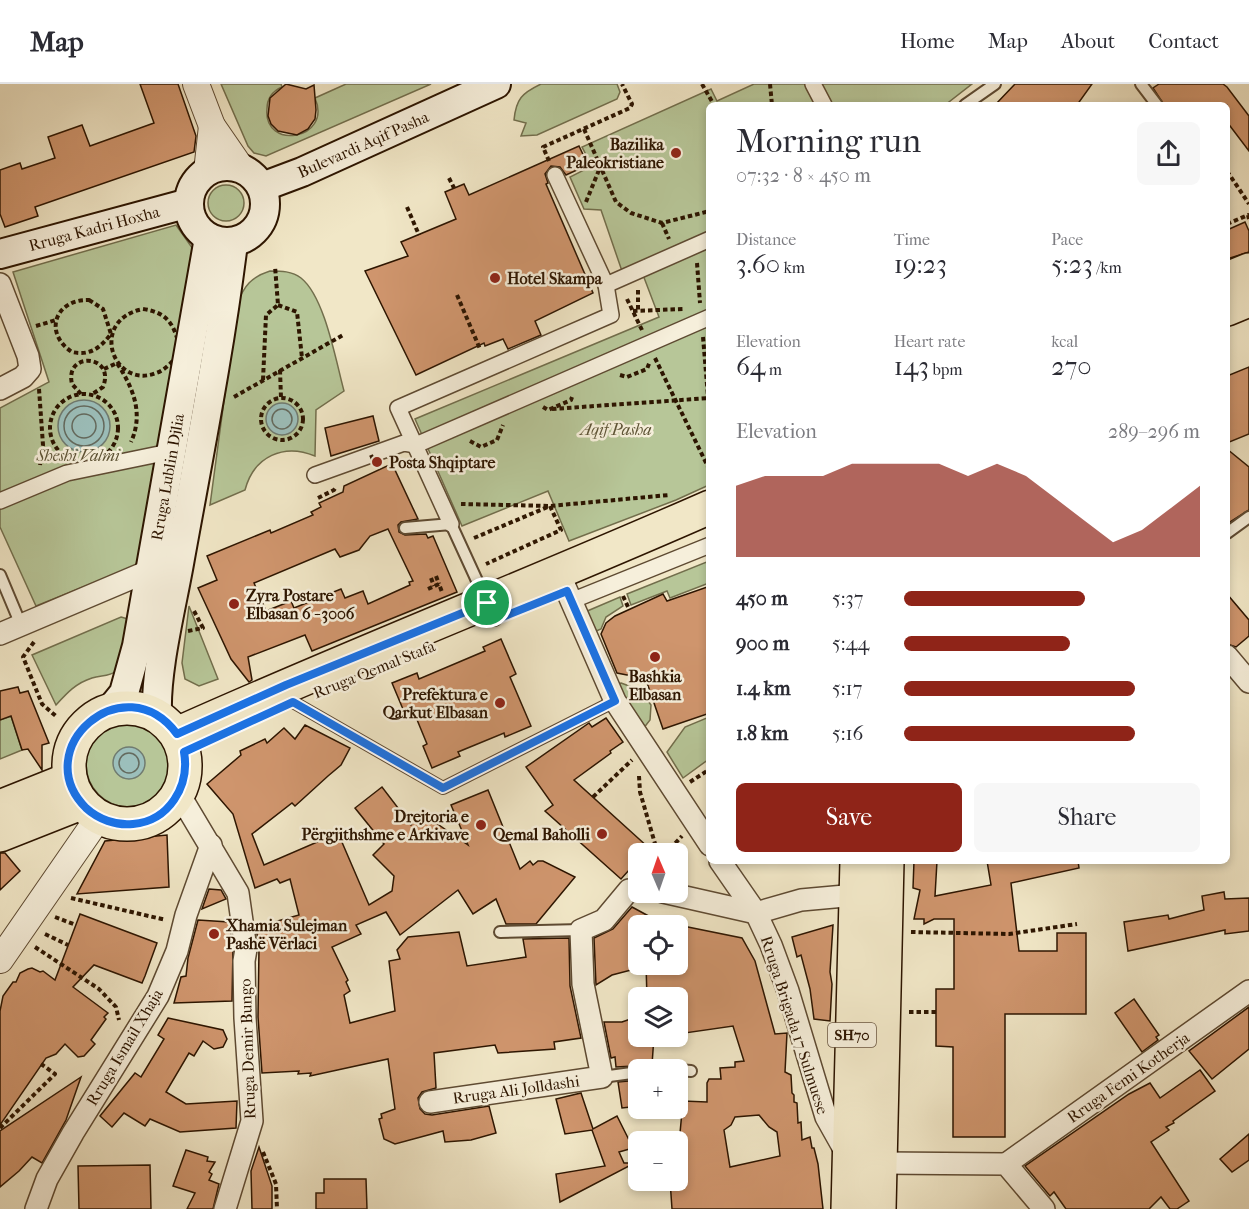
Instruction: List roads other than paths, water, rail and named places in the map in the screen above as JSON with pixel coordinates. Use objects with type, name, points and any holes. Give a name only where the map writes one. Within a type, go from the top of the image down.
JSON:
[{"type":"main road","name":"Bulevardi Aqif Pasha","points":[[262,187],[302,172],[496,84]]},
{"type":"main road","points":[[223,166],[241,168],[255,178],[262,187],[266,199],[261,223],[254,232],[221,241],[194,223],[189,203],[196,183],[207,172],[223,166]]},
{"type":"main road","name":"Rruga Kadri Hoxha","points":[[0,254],[189,203]]},
{"type":"main road","name":"Rruga Lublin Djlia","points":[[111,709],[124,693],[136,646],[221,241]]},
{"type":"main road","name":"Rruga Lublin Djlia","points":[[173,734],[156,701],[166,632],[224,312],[221,241]]},
{"type":"main road","points":[[1230,278],[1249,270]]},
{"type":"main road","points":[[1230,308],[1249,300]]},
{"type":"main road","name":"Rruga Qemal Stafa","points":[[565,588],[706,509]]},
{"type":"main road","name":"Rruga Qemal Stafa","points":[[173,734],[286,685],[491,611],[565,588],[706,530]]},
{"type":"main road","name":"Rruga Qemal Stafa","points":[[173,734],[293,702],[491,611]]},
{"type":"main road","points":[[0,807],[85,802],[120,824],[143,822],[164,812],[179,794],[185,778],[173,734],[140,708],[111,709],[92,719],[77,736],[69,757],[85,802]]},
{"type":"main road","points":[[0,835],[85,802]]},
{"type":"main road","name":"SH70","points":[[849,1209],[865,1161],[876,883],[860,864]]},
{"type":"main road","points":[[876,883],[886,931],[865,1161],[879,1209]]},
{"type":"street","points":[[196,84],[212,126],[241,168]]},
{"type":"street","points":[[813,84],[822,102]]},
{"type":"street","points":[[207,172],[212,126]]},
{"type":"street","points":[[452,524],[398,408],[611,315],[612,282],[555,176]]},
{"type":"street","points":[[612,282],[706,241]]},
{"type":"street","points":[[0,284],[28,356],[30,369],[23,377],[0,389]]},
{"type":"street","points":[[315,475],[373,460],[404,443],[416,445],[706,319]]},
{"type":"street","points":[[0,501],[67,473],[164,453]]},
{"type":"street","points":[[706,545],[565,588],[615,701],[706,840]]},
{"type":"street","points":[[0,633],[28,632],[151,570]]},
{"type":"street","points":[[1230,660],[1249,682]]},
{"type":"street","name":"Rruga Demir Bungo","points":[[179,794],[238,893],[246,949],[244,961],[245,1018],[252,1121],[225,1209]]},
{"type":"street","points":[[0,938],[85,802]]},
{"type":"street","points":[[0,960],[85,802]]},
{"type":"street","name":"Rruga Ismail Xhaja","points":[[36,1209],[47,1179],[105,1077],[158,996],[177,951],[211,845]]},
{"type":"street","name":"Rruga Brigada 17 Sulmuese","points":[[722,864],[756,913],[788,991],[833,1134],[865,1161]]},
{"type":"street","points":[[688,898],[756,913],[876,883]]},
{"type":"street","points":[[581,930],[604,920],[628,891]]},
{"type":"street","name":"Rruga Ali Jolldashi","points":[[430,1102],[602,1077],[583,984],[581,930]]},
{"type":"street","name":"Rruga Femi Kotherja","points":[[1006,1164],[1249,991]]},
{"type":"street","points":[[865,1161],[1006,1164],[1044,1209]]},
{"type":"lane","points":[[969,102],[995,84]]},
{"type":"lane","points":[[1141,84],[1155,102]]},
{"type":"lane","points":[[1230,531],[1249,517]]},
{"type":"lane","points":[[405,528],[452,524],[491,611]]},
{"type":"lane","points":[[0,575],[28,632]]},
{"type":"lane","points":[[293,702],[443,788],[615,701]]},
{"type":"lane","points":[[500,932],[581,930]]},
{"type":"lane","name":"Rruga Ali Jolldashi","points":[[602,1077],[628,1073]]},
{"type":"water","points":[[84,400],[94,402],[102,408],[108,416],[110,426],[108,436],[102,444],[94,450],[84,452],[74,450],[66,444],[60,436],[58,426],[60,416],[66,408],[74,402]]},
{"type":"water","points":[[282,403],[293,408],[298,419],[293,430],[282,435],[271,430],[266,419],[271,408]]},
{"type":"water","points":[[129,747],[140,752],[145,763],[140,774],[129,779],[118,774],[113,763],[118,752]]},
{"type":"place","name":"Bazilika Paleokristiane","points":[[676,153]]},
{"type":"place","name":"Hotel Skampa","points":[[495,278]]},
{"type":"place","name":"Posta Shqiptare","points":[[377,462]]},
{"type":"place","name":"Zyra Postare Elbasan 6 - 3006","points":[[234,604]]},
{"type":"place","name":"Bashkia Elbasan","points":[[655,657]]},
{"type":"place","name":"Prefektura e Qarkut Elbasan","points":[[500,703]]},
{"type":"place","name":"Drejtoria e Përgjithshme e Arkivave","points":[[481,825]]},
{"type":"place","name":"Qemal Baholli","points":[[602,834]]},
{"type":"place","name":"Xhamia Sulejman Pashë Vërlaci","points":[[214,934]]},
{"type":"park label","name":"Aqif Pasha","points":[[616,429]]},
{"type":"park label","name":"Sheshi Valmi","points":[[78,455]]}]
